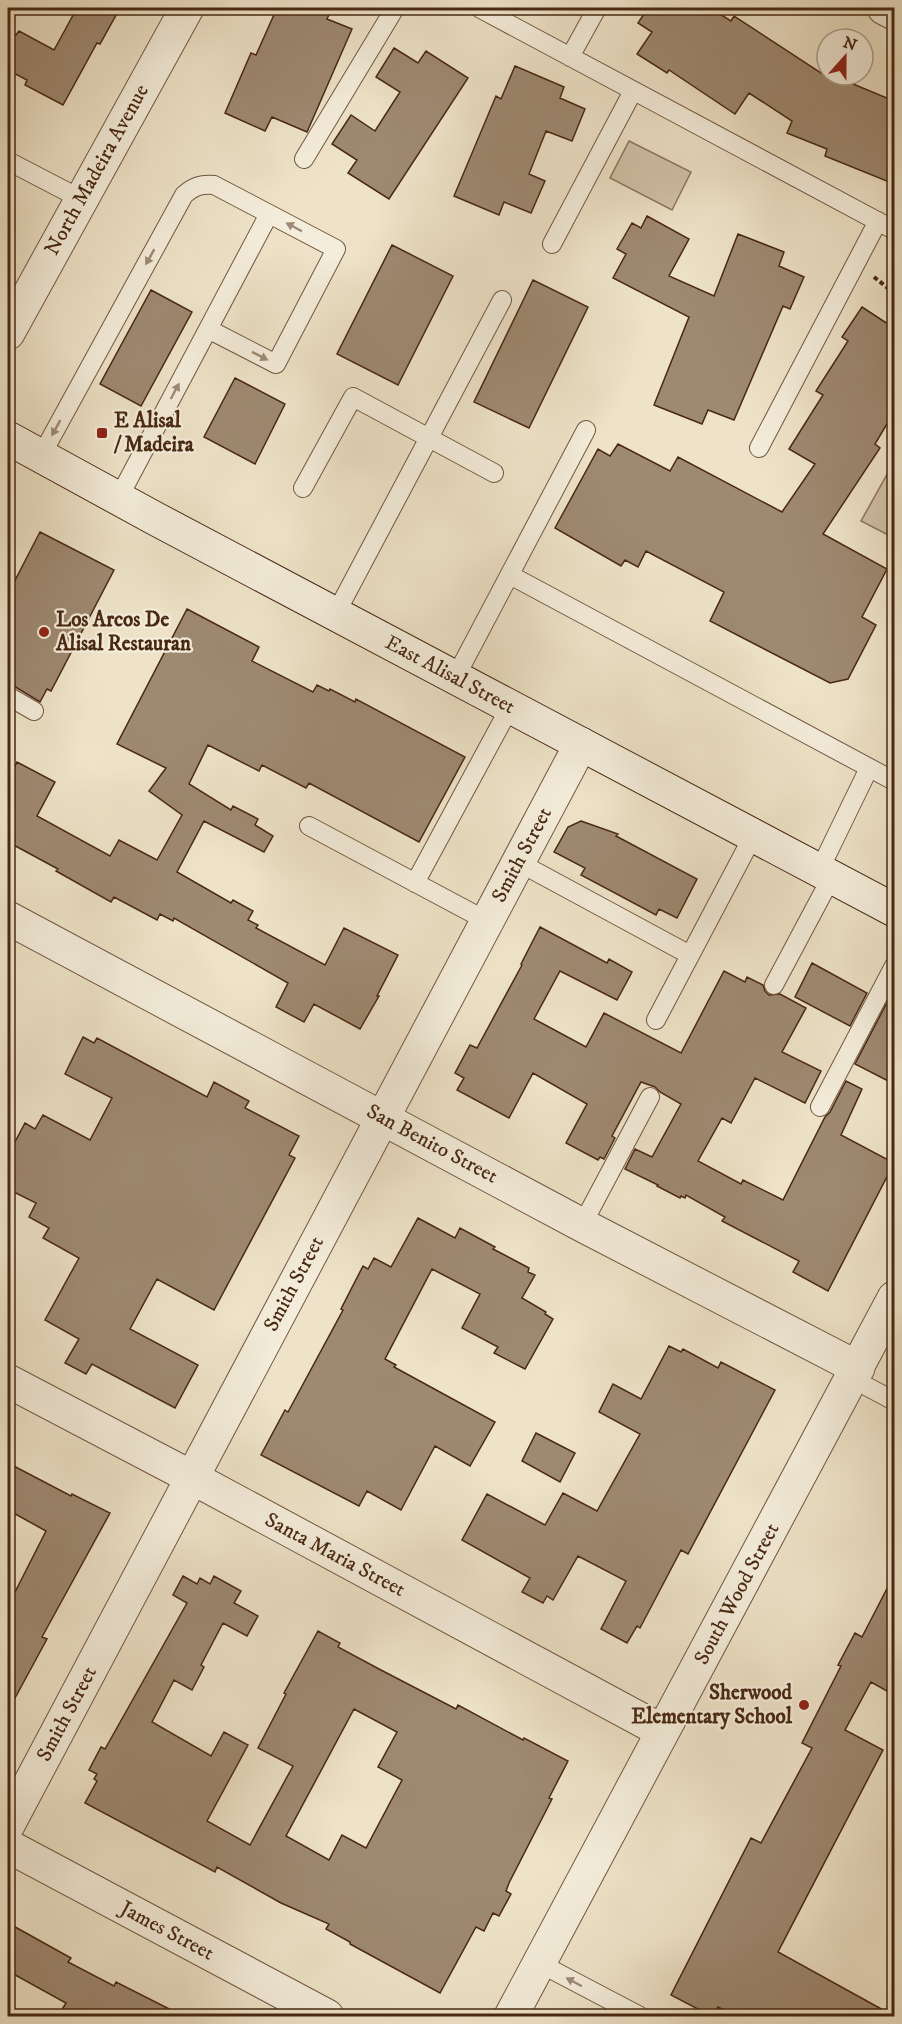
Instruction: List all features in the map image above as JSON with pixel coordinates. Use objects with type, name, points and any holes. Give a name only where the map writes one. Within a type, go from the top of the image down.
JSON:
[{"type":"street","name":"North Madeira Avenue","points":[[8,333],[187,8]]},
{"type":"street","points":[[884,8],[894,13]]},
{"type":"street","name":"East Alisal Street","points":[[8,438],[335,615],[894,910]]},
{"type":"street","name":"Smith Street","points":[[8,1825],[581,744]]},
{"type":"street","name":"San Benito Street","points":[[8,918],[384,1118],[855,1374]]},
{"type":"street","name":"South Wood Street","points":[[511,2016],[855,1374],[890,1318]]},
{"type":"street","name":"Santa Maria Street","points":[[8,1381],[662,1731]]},
{"type":"street","name":"James Street","points":[[8,1846],[327,2016]]},
{"type":"lane","points":[[304,159],[395,8]]},
{"type":"lane","points":[[479,8],[894,230]]},
{"type":"lane","points":[[570,57],[597,8]]},
{"type":"lane","points":[[552,244],[633,91]]},
{"type":"lane","points":[[8,161],[81,199]]},
{"type":"lane","points":[[41,456],[184,195],[192,187],[204,184],[214,185],[336,249],[276,364],[208,329]]},
{"type":"lane","points":[[118,499],[269,214]]},
{"type":"lane","points":[[759,448],[878,221]]},
{"type":"lane","points":[[335,615],[502,300]]},
{"type":"lane","points":[[303,488],[353,398],[494,473]]},
{"type":"lane","points":[[455,678],[586,430]]},
{"type":"lane","points":[[510,575],[894,781]]},
{"type":"lane","points":[[8,696],[34,711]]},
{"type":"lane","points":[[415,883],[510,707]]},
{"type":"lane","points":[[774,985],[825,874],[869,768]]},
{"type":"lane","points":[[309,826],[487,921]]},
{"type":"lane","points":[[656,1020],[753,836]]},
{"type":"lane","points":[[518,862],[690,955]]},
{"type":"lane","points":[[820,1107],[894,966]]},
{"type":"lane","points":[[582,1225],[650,1097]]},
{"type":"lane","points":[[855,1374],[894,1401]]},
{"type":"lane","points":[[540,1963],[640,2016]]},
{"type":"shaded area","points":[[629,141],[691,172],[672,210],[610,178]]},
{"type":"shaded area","points":[[894,462],[894,538],[861,521]]},
{"type":"building","points":[[77,8],[120,8],[100,44],[97,43],[63,105],[25,85],[27,80],[8,70],[8,30],[16,35],[19,31],[54,50]]},
{"type":"building","points":[[277,8],[332,8],[327,19],[352,29],[307,132],[272,117],[265,131],[225,113],[251,53],[256,55]]},
{"type":"building","points":[[648,8],[710,8],[731,21],[734,16],[815,69],[815,87],[860,87],[894,101],[894,184],[825,156],[827,149],[787,133],[792,121],[749,93],[735,114],[669,70],[667,73],[637,54],[652,32],[638,23]]},
{"type":"building","points":[[394,48],[418,63],[426,51],[468,78],[389,199],[348,173],[357,160],[332,144],[351,115],[375,131],[400,92],[376,77]]},
{"type":"building","points":[[515,66],[564,87],[560,98],[585,109],[572,141],[546,131],[529,174],[545,181],[531,213],[504,202],[499,215],[454,196],[496,96],[501,99]]},
{"type":"building","points":[[647,216],[689,239],[669,276],[714,296],[738,234],[784,252],[779,266],[804,277],[790,309],[783,306],[734,420],[708,410],[702,424],[654,405],[689,317],[613,278],[626,254],[617,249],[632,223],[641,228]]},
{"type":"building","points":[[392,245],[453,276],[398,385],[337,354]]},
{"type":"building","points":[[533,280],[588,307],[529,428],[474,402]]},
{"type":"building","points":[[151,290],[192,312],[141,406],[100,384]]},
{"type":"building","points":[[862,307],[894,328],[894,412],[875,444],[880,448],[823,534],[887,569],[862,617],[876,625],[848,679],[830,683],[710,621],[724,592],[646,551],[638,567],[625,560],[621,566],[555,528],[598,449],[610,456],[618,444],[670,471],[678,457],[782,512],[815,464],[789,449],[823,395],[816,391],[848,341],[842,337]]},
{"type":"building","points":[[235,378],[285,404],[255,464],[204,437]]},
{"type":"building","name":"Los Arcos De Alisal Restauran","points":[[40,532],[114,570],[51,691],[47,689],[40,702],[14,686],[8,685],[8,594]]},
{"type":"building","points":[[187,609],[259,647],[252,661],[313,692],[317,685],[355,702],[356,699],[465,757],[419,842],[309,783],[306,788],[262,765],[259,771],[208,745],[189,784],[231,810],[233,806],[258,819],[255,825],[273,836],[264,852],[204,821],[177,872],[231,903],[233,900],[253,911],[248,920],[258,925],[256,928],[325,965],[344,928],[398,955],[377,996],[379,996],[360,1029],[314,1004],[304,1022],[276,1007],[288,983],[174,918],[173,921],[160,914],[157,920],[114,897],[111,902],[56,871],[58,869],[8,842],[8,781],[17,762],[55,782],[37,816],[110,856],[119,840],[157,860],[182,815],[149,791],[166,768],[117,744]]},
{"type":"building","points":[[581,821],[618,834],[616,836],[697,879],[677,918],[659,909],[656,915],[581,875],[585,868],[554,852],[568,827]]},
{"type":"building","points":[[540,927],[607,963],[609,959],[632,972],[617,1000],[560,971],[534,1019],[586,1047],[604,1013],[681,1053],[724,971],[745,982],[747,977],[763,985],[769,995],[780,994],[806,1008],[782,1052],[821,1071],[805,1103],[755,1078],[731,1123],[722,1118],[698,1161],[741,1184],[743,1180],[783,1200],[846,1081],[862,1089],[841,1135],[894,1163],[828,1291],[793,1272],[799,1261],[722,1221],[725,1217],[686,1195],[685,1198],[681,1196],[680,1198],[625,1169],[635,1149],[652,1157],[681,1104],[655,1087],[641,1082],[612,1136],[615,1138],[604,1159],[600,1157],[598,1160],[566,1143],[587,1104],[533,1073],[509,1118],[457,1090],[464,1078],[455,1073],[470,1045],[477,1048]]},
{"type":"building","points":[[812,963],[867,993],[850,1026],[795,997]]},
{"type":"building","points":[[894,989],[894,1084],[855,1064]]},
{"type":"building","points":[[83,1037],[94,1043],[97,1038],[207,1097],[214,1082],[249,1101],[245,1108],[299,1136],[289,1155],[295,1158],[214,1310],[157,1279],[130,1329],[198,1365],[175,1408],[92,1364],[86,1374],[65,1363],[79,1339],[45,1320],[79,1258],[43,1238],[49,1228],[29,1217],[36,1203],[8,1189],[8,1155],[25,1123],[35,1129],[43,1115],[90,1140],[112,1098],[65,1074]]},
{"type":"building","points":[[418,1218],[455,1238],[460,1228],[529,1268],[528,1272],[535,1275],[522,1298],[546,1312],[545,1314],[553,1319],[525,1369],[494,1353],[498,1347],[462,1328],[480,1294],[432,1269],[385,1359],[396,1365],[394,1367],[495,1422],[470,1466],[435,1446],[401,1510],[367,1491],[359,1506],[261,1455],[285,1410],[288,1412],[343,1310],[341,1309],[363,1266],[368,1269],[374,1258],[391,1267]]},
{"type":"building","points":[[669,1346],[681,1352],[683,1349],[718,1368],[721,1362],[775,1390],[688,1554],[681,1550],[640,1628],[637,1626],[627,1643],[601,1629],[626,1581],[578,1556],[553,1600],[547,1596],[543,1603],[522,1592],[530,1578],[462,1540],[487,1494],[545,1525],[563,1493],[597,1511],[640,1434],[599,1412],[613,1384],[641,1399]]},
{"type":"building","points":[[536,1433],[575,1453],[560,1482],[522,1461]]},
{"type":"building","points":[[8,1463],[71,1496],[72,1494],[110,1513],[42,1637],[47,1639],[8,1711],[8,1606],[46,1531],[8,1510]]},
{"type":"building","points":[[894,1575],[894,1695],[871,1682],[845,1730],[883,1750],[778,1952],[894,2016],[736,2016],[718,2007],[711,2016],[671,1995],[751,1838],[761,1843],[812,1748],[802,1743],[841,1666],[838,1665],[855,1633],[862,1637]]},
{"type":"building","points":[[183,1576],[197,1584],[200,1578],[210,1584],[214,1576],[241,1591],[234,1603],[258,1616],[247,1636],[223,1623],[201,1665],[204,1667],[192,1690],[174,1680],[152,1722],[211,1756],[224,1732],[248,1745],[207,1821],[250,1845],[293,1766],[258,1748],[286,1694],[284,1693],[318,1631],[340,1643],[338,1647],[379,1669],[456,1709],[458,1705],[568,1761],[549,1798],[552,1799],[509,1883],[506,1891],[511,1894],[499,1916],[493,1913],[484,1931],[476,1927],[440,1993],[350,1944],[326,1929],[329,1924],[281,1903],[217,1867],[215,1872],[85,1803],[97,1781],[94,1779],[97,1774],[89,1770],[101,1747],[105,1749],[187,1603],[173,1595]],"holes":[[[354,1709],[397,1732],[378,1767],[402,1780],[366,1848],[342,1835],[329,1860],[286,1836]]]},
{"type":"building","points":[[8,1923],[71,1958],[68,1962],[114,1986],[116,1982],[183,2016],[58,2016],[66,2003],[8,1971]]},
{"type":"place","name":"E Alisal / Madeira","points":[[102,433]]},
{"type":"place","name":"Los Arcos De Alisal Restauran","points":[[44,632]]},
{"type":"place","name":"Sherwood Elementary School","points":[[804,1705]]}]
